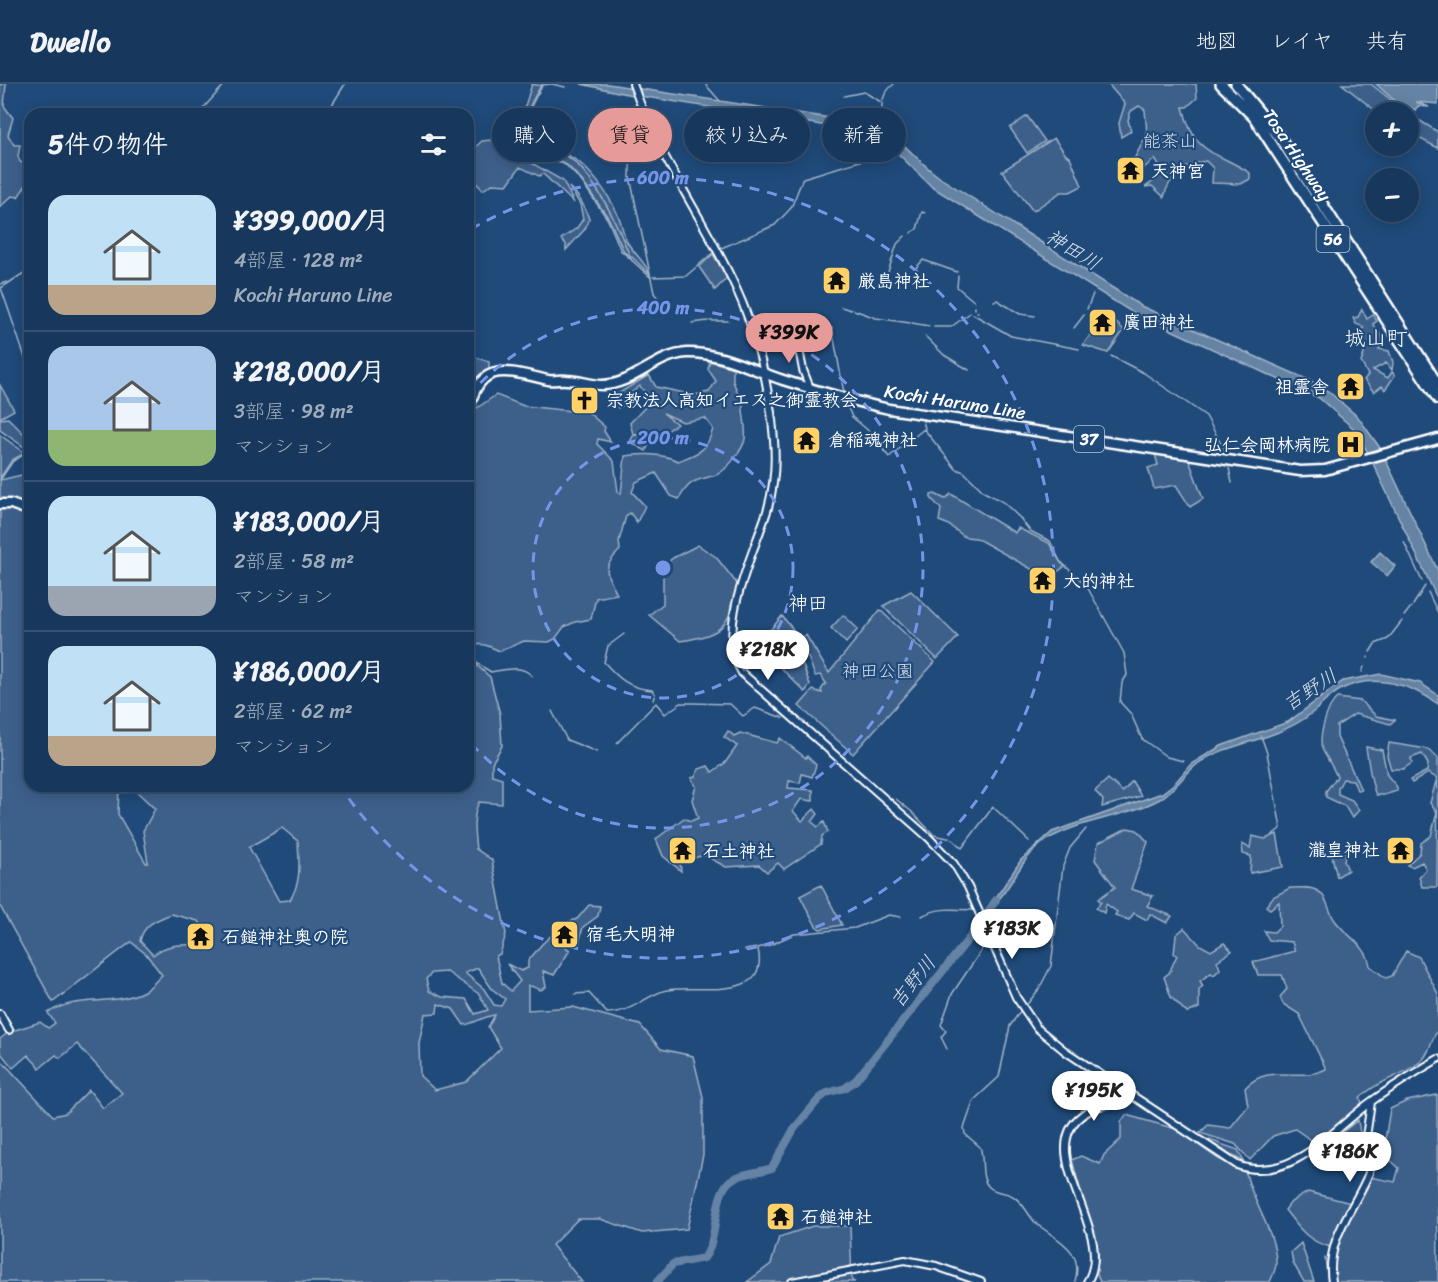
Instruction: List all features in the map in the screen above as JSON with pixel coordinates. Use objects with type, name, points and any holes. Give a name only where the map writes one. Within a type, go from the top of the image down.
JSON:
[{"type":"highway","name":"Tosa Highway","points":[[1221,84],[1254,117],[1438,399]]},
{"type":"highway","name":"Tosa Highway","points":[[1236,84],[1280,138],[1438,385]]},
{"type":"main road","name":"Kochi Haruno Line","points":[[474,391],[480,383],[501,371],[516,371],[550,380],[605,385],[620,381],[660,360],[686,353],[718,358],[810,388],[889,409],[1300,471],[1325,470],[1438,439]]},
{"type":"main road","points":[[0,504],[11,504],[24,509]]},
{"type":"street","points":[[633,85],[665,162],[717,251],[742,302],[763,373],[772,425],[775,467],[768,507],[731,630],[736,662],[747,678],[943,852],[968,887],[1022,1009],[1056,1044],[1217,1154],[1243,1167],[1259,1169],[1288,1164],[1301,1157],[1371,1102],[1438,1059]]},
{"type":"street","points":[[796,334],[803,370],[810,388]]},
{"type":"street","points":[[0,1014],[9,1030]]},
{"type":"street","points":[[1087,1282],[1093,1268],[1094,1248],[1068,1163],[1066,1142],[1072,1124],[1083,1114],[1102,1104],[1133,1097]]},
{"type":"street","points":[[1332,1282],[1331,1258],[1337,1234],[1369,1173],[1370,1162],[1365,1144],[1371,1102]]},
{"type":"street","points":[[792,1282],[905,1260],[928,1263],[981,1282]]},
{"type":"green space","points":[[0,84],[6,84],[4,106],[13,118],[8,135],[14,145],[20,145],[18,156],[20,162],[24,164],[24,188],[18,197],[12,196],[0,207]]},
{"type":"green space","points":[[532,84],[542,86],[531,108],[524,108]]},
{"type":"green space","name":"能茶山","points":[[1108,84],[1196,84],[1197,98],[1187,107],[1183,107],[1193,135],[1207,150],[1250,173],[1250,179],[1241,184],[1212,183],[1213,168],[1206,161],[1179,172],[1170,183],[1164,197],[1152,186],[1145,187],[1164,174],[1155,159],[1136,174],[1131,165],[1147,134],[1145,110],[1139,106],[1131,111],[1128,120],[1131,131],[1121,137],[1119,123],[1125,104]]},
{"type":"green space","points":[[1342,84],[1371,84],[1394,102],[1365,102]]},
{"type":"green space","points":[[1027,116],[1045,141],[1027,153],[1010,128]]},
{"type":"green space","points":[[1419,120],[1438,132],[1438,148],[1419,138]]},
{"type":"green space","points":[[1054,138],[1070,157],[1082,186],[1070,192],[1061,192],[1033,211],[1002,171]]},
{"type":"green space","points":[[491,140],[492,162],[530,162],[563,181],[574,203],[543,174],[539,176],[520,167],[507,185],[492,184],[483,190],[474,180],[474,148],[482,141]]},
{"type":"green space","points":[[576,160],[598,182],[617,212],[627,242],[650,275],[631,256],[621,251],[608,220],[582,182],[567,166],[559,162],[576,162]]},
{"type":"green space","points":[[569,187],[581,201],[589,219],[585,229],[566,250],[566,244],[561,239],[577,228],[583,219],[580,204]]},
{"type":"green space","points":[[713,254],[727,278],[715,290],[699,267]]},
{"type":"green space","points":[[1362,309],[1367,319],[1373,315],[1377,321],[1373,324],[1383,339],[1379,349],[1389,351],[1393,362],[1392,370],[1386,363],[1373,370],[1388,378],[1392,372],[1395,375],[1385,390],[1382,386],[1374,392],[1364,380],[1368,375],[1361,362],[1364,347],[1363,340],[1358,333],[1364,327],[1356,324],[1353,318],[1358,317]]},
{"type":"green space","points":[[1111,318],[1124,330],[1108,353],[1083,345],[1094,330],[1102,333]]},
{"type":"green space","points":[[474,354],[475,357],[489,362],[489,371],[474,388]]},
{"type":"green space","points":[[710,361],[733,368],[733,381],[739,396],[743,397],[745,439],[734,460],[720,473],[691,484],[679,499],[671,496],[656,473],[636,482],[632,492],[645,506],[637,522],[630,513],[626,516],[619,541],[620,550],[610,562],[607,571],[617,594],[596,598],[591,619],[564,627],[555,639],[549,642],[524,641],[500,651],[487,646],[474,646],[474,410],[496,395],[524,406],[572,411],[576,402],[605,427],[604,431],[611,442],[598,439],[597,444],[614,461],[618,492],[621,494],[625,456],[652,455],[678,461],[701,451],[708,443],[713,429],[705,418],[683,422],[663,413],[677,424],[649,444],[646,451],[630,442],[633,436],[642,433],[633,434],[630,423],[651,401],[640,386],[630,394],[633,400],[618,408],[614,396],[649,375],[656,387],[694,395],[709,392],[716,381],[708,369]]},
{"type":"green space","points":[[0,385],[14,410],[0,418]]},
{"type":"green space","points":[[8,418],[24,434],[24,447],[0,430],[0,419]]},
{"type":"green space","points":[[0,435],[24,454],[12,460],[0,478]]},
{"type":"green space","points":[[1155,454],[1189,460],[1203,499],[1190,507],[1176,485],[1154,489],[1148,468],[1158,465]]},
{"type":"green space","points":[[24,474],[24,792],[119,792],[118,814],[146,863],[148,863],[143,831],[155,809],[137,792],[474,792],[474,663],[490,677],[500,714],[502,746],[492,763],[492,775],[502,778],[502,804],[479,802],[475,813],[474,831],[476,849],[492,860],[506,934],[500,954],[496,956],[502,983],[511,991],[520,981],[507,964],[521,971],[528,968],[528,961],[542,944],[565,923],[577,919],[589,905],[600,906],[598,916],[583,927],[579,943],[572,938],[565,947],[570,950],[554,975],[543,971],[546,987],[541,990],[528,985],[528,1010],[573,1007],[640,1025],[661,1049],[693,1056],[703,1097],[703,1155],[687,1229],[642,1233],[600,1219],[578,1219],[552,1245],[582,1282],[0,1282],[0,1059],[53,1116],[66,1113],[89,1090],[103,1108],[122,1093],[77,1044],[60,1058],[56,1055],[40,1068],[28,1055],[13,1068],[0,1052],[0,1039],[9,1032],[40,1022],[48,1028],[55,1023],[48,1013],[59,1007],[132,996],[147,990],[162,975],[146,954],[131,942],[53,1002],[0,906],[0,507],[3,506],[0,499],[0,480]],"holes":[[[282,828],[298,841],[299,864],[294,893],[290,900],[279,901],[249,847]],[[171,914],[198,921],[205,928],[205,945],[171,946],[153,955],[140,941],[144,930],[151,923]],[[478,968],[492,989],[505,999],[501,1006],[494,1005],[484,989],[465,973]],[[447,972],[479,994],[488,1010],[475,1014],[466,999],[442,997],[429,991],[426,979],[432,973]],[[438,1004],[453,1009],[464,1025],[495,1015],[488,1027],[501,1048],[466,1082],[435,1090],[420,1076],[419,1043],[425,1014],[437,1013]]]},
{"type":"green space","points":[[935,494],[945,499],[951,494],[1015,533],[1018,528],[1049,543],[1065,566],[1049,581],[1043,576],[1037,578],[1033,574],[1035,571],[976,538],[965,537],[939,521],[941,509],[931,498],[931,495]]},
{"type":"green space","points":[[698,545],[716,557],[738,585],[731,610],[722,626],[707,635],[680,641],[649,615],[663,604],[663,566]]},
{"type":"green space","points":[[911,591],[958,637],[937,659],[883,606]]},
{"type":"green space","name":"神田公園","points":[[880,610],[935,662],[853,754],[799,706],[813,690],[822,693],[821,690],[826,683],[820,675],[815,676],[808,657],[802,658],[803,637],[806,635],[829,673]]},
{"type":"green space","points":[[843,615],[858,629],[846,643],[831,628]]},
{"type":"green space","points":[[782,616],[800,638],[799,654],[810,685],[805,692],[758,645]]},
{"type":"green space","points":[[1337,698],[1361,701],[1376,716],[1395,720],[1390,724],[1355,714],[1337,726],[1337,737],[1361,790],[1357,790],[1353,780],[1343,779],[1338,788],[1338,794],[1352,800],[1359,810],[1352,818],[1345,806],[1326,797],[1326,791],[1337,777],[1323,751],[1321,739],[1327,715]]},
{"type":"green space","points":[[728,731],[734,736],[740,733],[777,743],[780,738],[806,758],[807,756],[816,765],[812,777],[802,774],[800,783],[789,781],[788,788],[813,790],[813,801],[801,799],[793,811],[802,821],[814,809],[818,814],[812,822],[818,827],[824,822],[828,832],[822,836],[821,844],[784,869],[778,863],[767,872],[759,865],[726,867],[704,855],[680,862],[681,871],[663,856],[656,839],[684,818],[691,821],[698,818],[692,800],[696,786],[691,778],[695,777],[699,769],[708,766],[712,772],[725,763],[737,746],[724,737]]},
{"type":"green space","points":[[1389,743],[1427,749],[1438,758],[1437,887],[1422,887],[1419,877],[1426,869],[1422,862],[1412,867],[1407,865],[1420,853],[1421,843],[1431,836],[1437,812],[1430,803],[1437,778],[1428,773],[1412,783],[1410,780],[1427,771],[1428,764],[1422,754],[1411,758],[1412,763],[1403,769],[1391,769],[1387,756]]},
{"type":"green space","points":[[1366,747],[1382,750],[1387,775],[1397,787],[1397,791],[1376,795]]},
{"type":"green space","points":[[1108,779],[1123,792],[1132,781],[1141,796],[1102,807],[1103,800],[1095,791]]},
{"type":"green space","points":[[1127,828],[1137,830],[1148,842],[1131,889],[1153,896],[1147,906],[1172,916],[1167,923],[1150,914],[1147,920],[1134,913],[1129,920],[1115,915],[1117,912],[1106,904],[1104,913],[1096,908],[1101,902],[1098,899],[1115,887],[1095,860],[1098,843]]},
{"type":"green space","points":[[1277,834],[1283,867],[1250,873],[1251,856],[1243,854],[1242,844],[1250,848],[1252,836],[1265,839]]},
{"type":"green space","points":[[1346,851],[1344,861],[1348,870],[1337,877],[1332,856]]},
{"type":"green space","points":[[821,885],[842,925],[820,929],[816,926],[800,896]]},
{"type":"green space","points":[[1290,888],[1312,888],[1321,893],[1334,919],[1365,952],[1370,966],[1386,978],[1392,976],[1406,951],[1419,957],[1438,994],[1438,1030],[1423,1059],[1413,1067],[1366,1092],[1360,1098],[1362,1103],[1315,1143],[1295,1129],[1273,1136],[1250,1160],[1235,1144],[1200,1133],[1208,1125],[1230,1128],[1248,1106],[1245,1088],[1254,1080],[1274,1074],[1305,1074],[1326,1069],[1299,1014],[1283,1004],[1280,997],[1287,989],[1282,975],[1258,975],[1253,962],[1295,951],[1292,942],[1269,940],[1264,931],[1274,932],[1280,926],[1279,902],[1270,909],[1266,906],[1273,897]]},
{"type":"green space","points":[[1184,928],[1200,945],[1211,951],[1224,943],[1232,951],[1217,961],[1220,969],[1214,975],[1211,973],[1200,981],[1203,986],[1199,989],[1199,1008],[1187,1013],[1171,997],[1164,977],[1169,973],[1177,955],[1174,954],[1176,935]]},
{"type":"green space","points":[[1437,1095],[1438,1282],[1334,1282],[1333,1268],[1338,1240],[1349,1214],[1370,1177],[1395,1182],[1399,1168],[1388,1158],[1374,1158],[1384,1146],[1390,1109],[1407,1101]]},
{"type":"green space","points":[[1126,1115],[1176,1129],[1217,1158],[1246,1173],[1273,1241],[1276,1266],[1270,1282],[1100,1282],[1097,1274],[1098,1252],[1072,1160],[1081,1156],[1100,1164],[1104,1155],[1121,1139],[1121,1122]]},
{"type":"green space","points":[[1358,1120],[1361,1140],[1345,1147],[1327,1144]]},
{"type":"green space","points":[[1201,1137],[1238,1150],[1244,1162]]},
{"type":"green space","points":[[1308,1192],[1351,1203],[1340,1221],[1331,1247],[1310,1238],[1285,1210],[1291,1202]]},
{"type":"green space","points":[[813,1226],[850,1226],[852,1281],[855,1282],[747,1282],[771,1264],[779,1237]]},
{"type":"green space","points":[[1301,1243],[1314,1282],[1304,1282],[1293,1263],[1291,1252]]},
{"type":"shaded area","points":[[581,84],[608,84],[765,108],[715,108]]},
{"type":"shaded area","points":[[1376,84],[1438,84],[1438,104],[1395,101]]},
{"type":"shaded area","points":[[810,115],[822,117],[822,125],[810,123]]},
{"type":"shaded area","points":[[906,148],[942,179],[1141,306],[1311,381],[1328,391],[1358,417],[1380,448],[1438,571],[1438,600],[1366,449],[1353,428],[1319,398],[1130,311],[932,187],[906,161]]},
{"type":"shaded area","points":[[1380,552],[1395,566],[1387,576],[1371,562]]},
{"type":"shaded area","points":[[1381,674],[1420,683],[1438,695],[1438,704],[1403,686],[1378,681],[1352,685],[1340,690],[1308,716],[1290,727],[1218,753],[1200,762],[1160,799],[1131,811],[1069,829],[1041,844],[1026,860],[995,904],[987,911],[1021,860],[1052,832],[1162,793],[1175,783],[1191,764],[1221,746],[1288,722],[1343,681]]},
{"type":"waterway","points":[[203,108],[225,84]]},
{"type":"waterway","points":[[330,108],[345,84]]},
{"type":"waterway","points":[[542,84],[528,110],[527,127],[537,140],[575,162],[590,179],[610,212],[632,261]]},
{"type":"waterway","points":[[542,85],[551,84]]},
{"type":"waterway","points":[[552,84],[565,87]]},
{"type":"waterway","points":[[705,84],[720,101]]},
{"type":"waterway","points":[[882,108],[885,94],[894,84]]},
{"type":"waterway","points":[[844,96],[864,92],[881,102]]},
{"type":"waterway","points":[[562,162],[582,181],[609,219],[625,254],[650,277]]},
{"type":"waterway","points":[[630,162],[630,177],[654,293],[665,308]]},
{"type":"waterway","points":[[719,249],[775,225],[791,208],[803,178],[857,162]]},
{"type":"waterway","points":[[911,233],[917,229],[922,212],[925,213]]},
{"type":"waterway","points":[[888,272],[897,244],[905,236]]},
{"type":"waterway","points":[[653,277],[686,276],[715,251]]},
{"type":"waterway","points":[[915,269],[923,260],[957,272]]},
{"type":"waterway","points":[[24,273],[1,288],[24,355]]},
{"type":"waterway","points":[[958,276],[957,287],[975,302]]},
{"type":"waterway","points":[[0,284],[7,282]]},
{"type":"waterway","points":[[1087,309],[1093,294]]},
{"type":"waterway","points":[[994,301],[997,300],[1020,314],[1035,316]]},
{"type":"waterway","points":[[841,307],[851,310]]},
{"type":"waterway","points":[[854,310],[876,318],[910,323]]},
{"type":"waterway","points":[[934,327],[951,327],[970,313]]},
{"type":"waterway","points":[[973,314],[1011,336],[1079,349]]},
{"type":"waterway","points":[[815,315],[832,328],[844,393]]},
{"type":"waterway","points":[[1074,328],[1084,315]]},
{"type":"waterway","points":[[692,323],[708,321]]},
{"type":"waterway","points":[[710,321],[728,321]]},
{"type":"waterway","points":[[912,323],[929,326]]},
{"type":"waterway","points":[[925,336],[944,355],[969,370]]},
{"type":"waterway","points":[[1111,356],[1144,373],[1206,416],[1227,455]]},
{"type":"waterway","points":[[848,408],[852,417],[870,432],[889,457],[924,429],[956,469],[964,472],[984,492],[1003,502],[1030,531],[1050,541],[1060,561],[1086,585],[1124,653],[1127,675],[1122,683],[1120,702],[1131,714],[1142,739],[1167,757],[1183,761]]},
{"type":"waterway","points":[[923,421],[925,428]]},
{"type":"waterway","points":[[0,480],[13,461],[24,455]]},
{"type":"waterway","points":[[1229,468],[1232,483]]},
{"type":"waterway","points":[[1404,542],[1422,581]]},
{"type":"waterway","points":[[1413,605],[1425,586]]},
{"type":"waterway","points":[[1428,592],[1438,613]]},
{"type":"waterway","points":[[1404,616],[1411,607]]},
{"type":"waterway","points":[[1370,652],[1375,644],[1388,639],[1402,621]]},
{"type":"waterway","points":[[624,634],[608,646],[604,662],[625,682],[652,690],[655,694],[653,700]]},
{"type":"waterway","points":[[475,662],[491,672],[518,669],[532,676]]},
{"type":"waterway","points":[[1362,672],[1364,667]]},
{"type":"waterway","points":[[617,743],[656,703],[665,714],[681,703],[730,704],[743,716],[755,708],[783,718]]},
{"type":"waterway","points":[[552,711],[567,740],[597,752]]},
{"type":"waterway","points":[[1261,736],[1267,753],[1281,828],[1271,836]]},
{"type":"waterway","points":[[896,799],[934,835],[952,839],[962,848],[993,807],[1029,841]]},
{"type":"waterway","points":[[1025,1007],[1039,989],[1051,966],[1063,866],[1070,848],[1086,829]]},
{"type":"waterway","name":"吉野川","points":[[657,1282],[673,1264],[704,1258],[712,1240],[718,1206],[725,1187],[731,1180],[740,1176],[772,1168],[794,1129],[819,1099],[827,1093],[845,1088],[856,1080],[974,932],[996,900]]},
{"type":"waterway","points":[[922,916],[940,910],[972,910]]},
{"type":"waterway","points":[[745,950],[768,946],[794,934],[855,928],[889,915],[901,917]]},
{"type":"waterway","points":[[947,1049],[941,1037],[946,1031],[941,1025],[952,994],[981,951],[985,940]]},
{"type":"waterway","points":[[575,994],[589,993],[607,1013],[624,1010],[663,991],[741,985],[752,978],[759,967],[758,949]]},
{"type":"waterway","points":[[1021,1010],[1010,1026],[999,1077],[974,1100],[964,1128],[965,1134],[980,1147],[984,1178],[989,1187],[1018,1200],[1038,1225],[1061,1241],[1073,1254],[1077,1270],[1075,1281]]},
{"type":"waterway","points":[[1325,1258],[1328,1282]]},
{"type":"place","name":"天神宮","points":[[1130,171]]},
{"type":"place","name":"厳島神社","points":[[837,281]]},
{"type":"place","name":"廣田神社","points":[[1102,322]]},
{"type":"place","name":"祖霊舎","points":[[1350,387]]},
{"type":"place","name":"宗教法人高知イエス之御霊教会","points":[[585,400]]},
{"type":"place","name":"倉稲魂神社","points":[[807,440]]},
{"type":"place","name":"弘仁会岡林病院","points":[[1351,445]]},
{"type":"place","name":"大的神社","points":[[1042,581]]},
{"type":"place","name":"瀧皇神社","points":[[1401,850]]},
{"type":"place","name":"石土神社","points":[[682,851]]},
{"type":"place","name":"宿毛大明神","points":[[565,934]]},
{"type":"place","name":"石鎚神社奥の院","points":[[201,937]]},
{"type":"place","name":"石鎚神社","points":[[780,1217]]},
{"type":"district","name":"城山町","points":[[1376,338]]},
{"type":"district","name":"神田","points":[[808,603]]},
{"type":"water label","name":"神田川","points":[[1073,250]]}]
